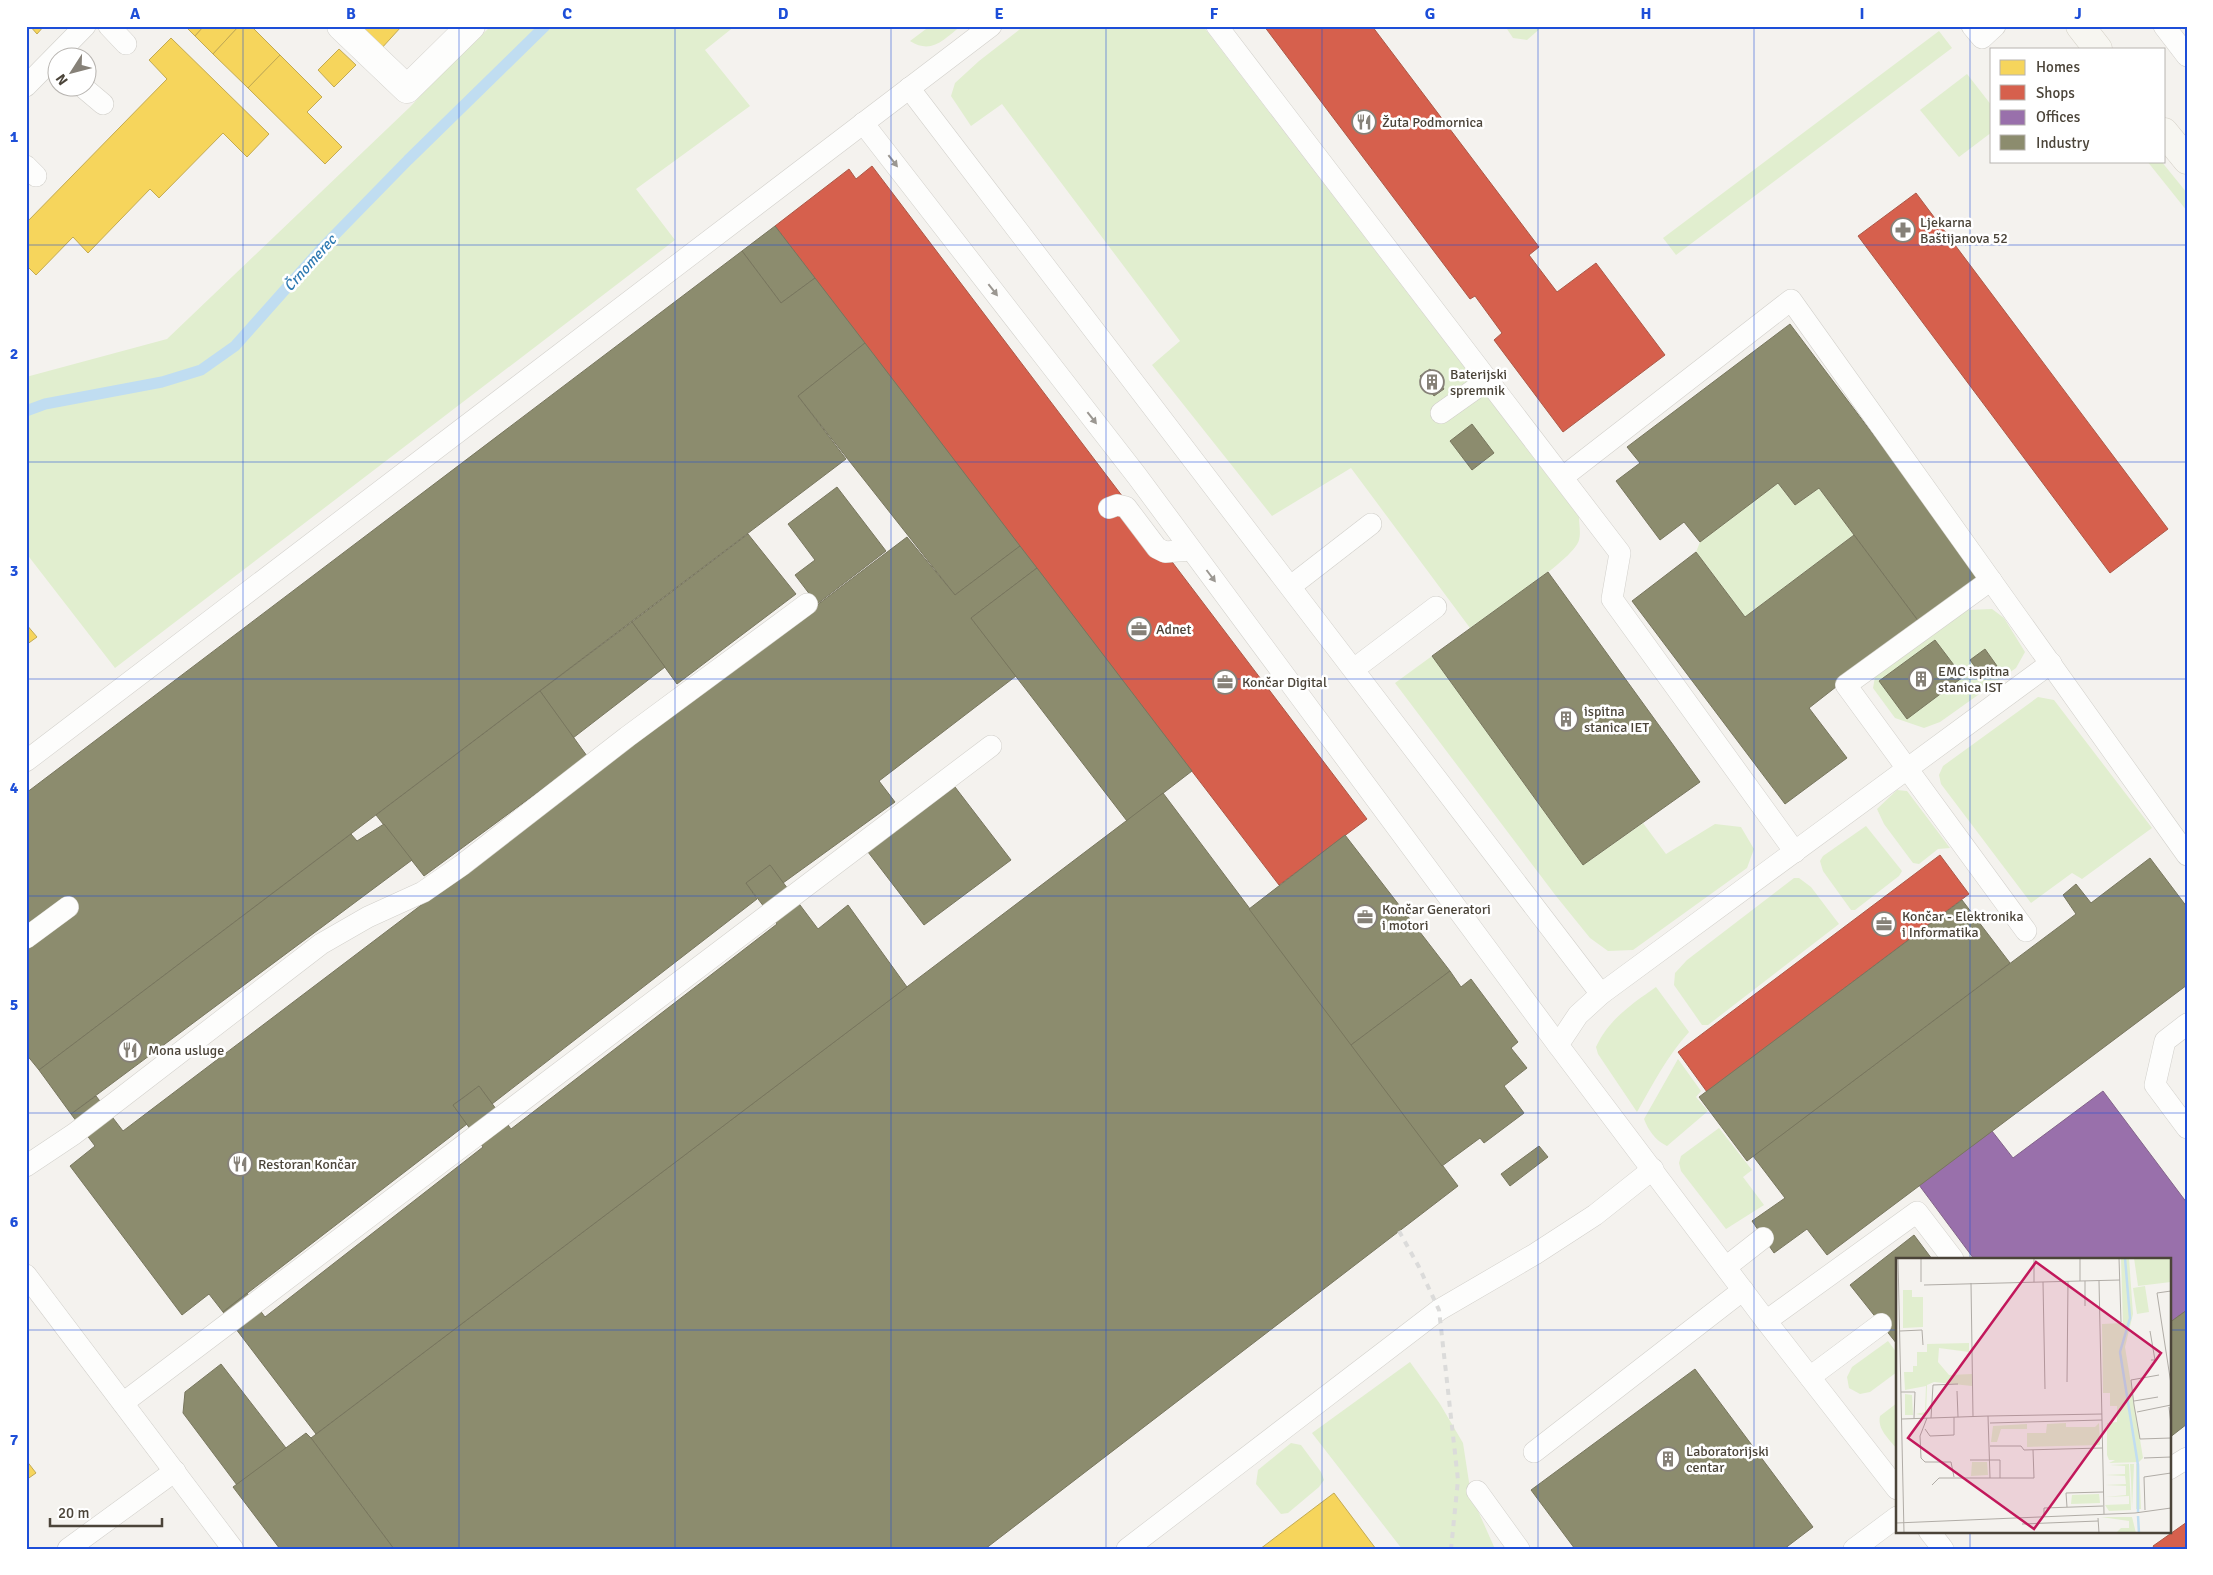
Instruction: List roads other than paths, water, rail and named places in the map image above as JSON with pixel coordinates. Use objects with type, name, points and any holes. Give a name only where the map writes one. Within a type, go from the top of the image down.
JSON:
[{"type":"street","points":[[341,26],[407,89],[471,26]]},
{"type":"street","points":[[2080,26],[2097,48]]},
{"type":"street","points":[[2166,134],[2187,160]]},
{"type":"lane","points":[[67,48],[85,26]]},
{"type":"lane","points":[[109,26],[126,44]]},
{"type":"lane","points":[[26,761],[991,26]]},
{"type":"lane","points":[[1217,26],[1489,379],[1620,553],[1612,599],[1794,852]]},
{"type":"lane","points":[[1972,26],[1982,38],[1995,26]]},
{"type":"lane","points":[[2164,26],[2187,56]]},
{"type":"lane","points":[[26,86],[48,68]]},
{"type":"lane","points":[[909,88],[1601,994]]},
{"type":"lane","points":[[96,98],[103,104]]},
{"type":"lane","points":[[863,123],[1137,476],[1558,1045],[1766,1321],[1896,1488]]},
{"type":"lane","points":[[1563,478],[1791,300],[2187,855]]},
{"type":"lane","points":[[1441,413],[1489,379]]},
{"type":"lane","points":[[1109,508],[1116,506],[1126,507],[1157,548],[1165,552],[1191,550]]},
{"type":"lane","points":[[1291,586],[1371,524]]},
{"type":"lane","points":[[1991,580],[1846,685],[2026,931]]},
{"type":"lane","points":[[26,1166],[98,1116],[321,944],[368,917],[423,892],[462,865],[627,737],[807,604]]},
{"type":"lane","points":[[1354,669],[1436,607]]},
{"type":"lane","points":[[1558,1045],[1578,1015],[1601,994],[2051,663]]},
{"type":"lane","points":[[124,1403],[990,746]]},
{"type":"lane","points":[[26,938],[68,906]]},
{"type":"lane","points":[[2187,1024],[2165,1041],[2155,1084],[2187,1128]]},
{"type":"lane","points":[[1128,1549],[1439,1310],[1535,1254],[1595,1215],[1653,1169]]},
{"type":"lane","points":[[1766,1321],[1917,1212],[1952,1258]]},
{"type":"lane","points":[[1726,1268],[1763,1238]]},
{"type":"lane","points":[[26,1275],[234,1549]]},
{"type":"lane","points":[[1534,1452],[1743,1290]]},
{"type":"lane","points":[[1810,1377],[1881,1324]]},
{"type":"lane","points":[[2170,1468],[2187,1458]]},
{"type":"lane","points":[[68,1549],[175,1471]]},
{"type":"lane","points":[[1477,1491],[1519,1549]]},
{"type":"lane","points":[[1854,1549],[1896,1518]]},
{"type":"waterway","name":"Črnomerec","points":[[26,411],[45,404],[162,382],[201,370],[235,346],[322,248],[408,160],[545,26]]},
{"type":"railway","points":[[1399,1231],[1419,1267],[1439,1310],[1458,1480],[1451,1549]]},
{"type":"place","name":"Žuta Podmornica","points":[[1364,122]]},
{"type":"place","name":"Ljekarna Baštijanova 52","points":[[1903,230]]},
{"type":"place","name":"Baterijski spremnik","points":[[1432,382]]},
{"type":"place","name":"Adnet","points":[[1139,629]]},
{"type":"place","name":"EMC ispitna stanica IST","points":[[1921,679]]},
{"type":"place","name":"Končar Digital","points":[[1225,682]]},
{"type":"place","name":"ispitna stanica IET","points":[[1566,719]]},
{"type":"place","name":"Končar Generatori i motori","points":[[1365,917]]},
{"type":"place","name":"Končar - Elektronika i Informatika","points":[[1884,924]]},
{"type":"place","name":"Mona usluge","points":[[130,1050]]},
{"type":"place","name":"Restoran Končar","points":[[240,1164]]},
{"type":"place","name":"Laboratorijski centar","points":[[1668,1459]]}]
